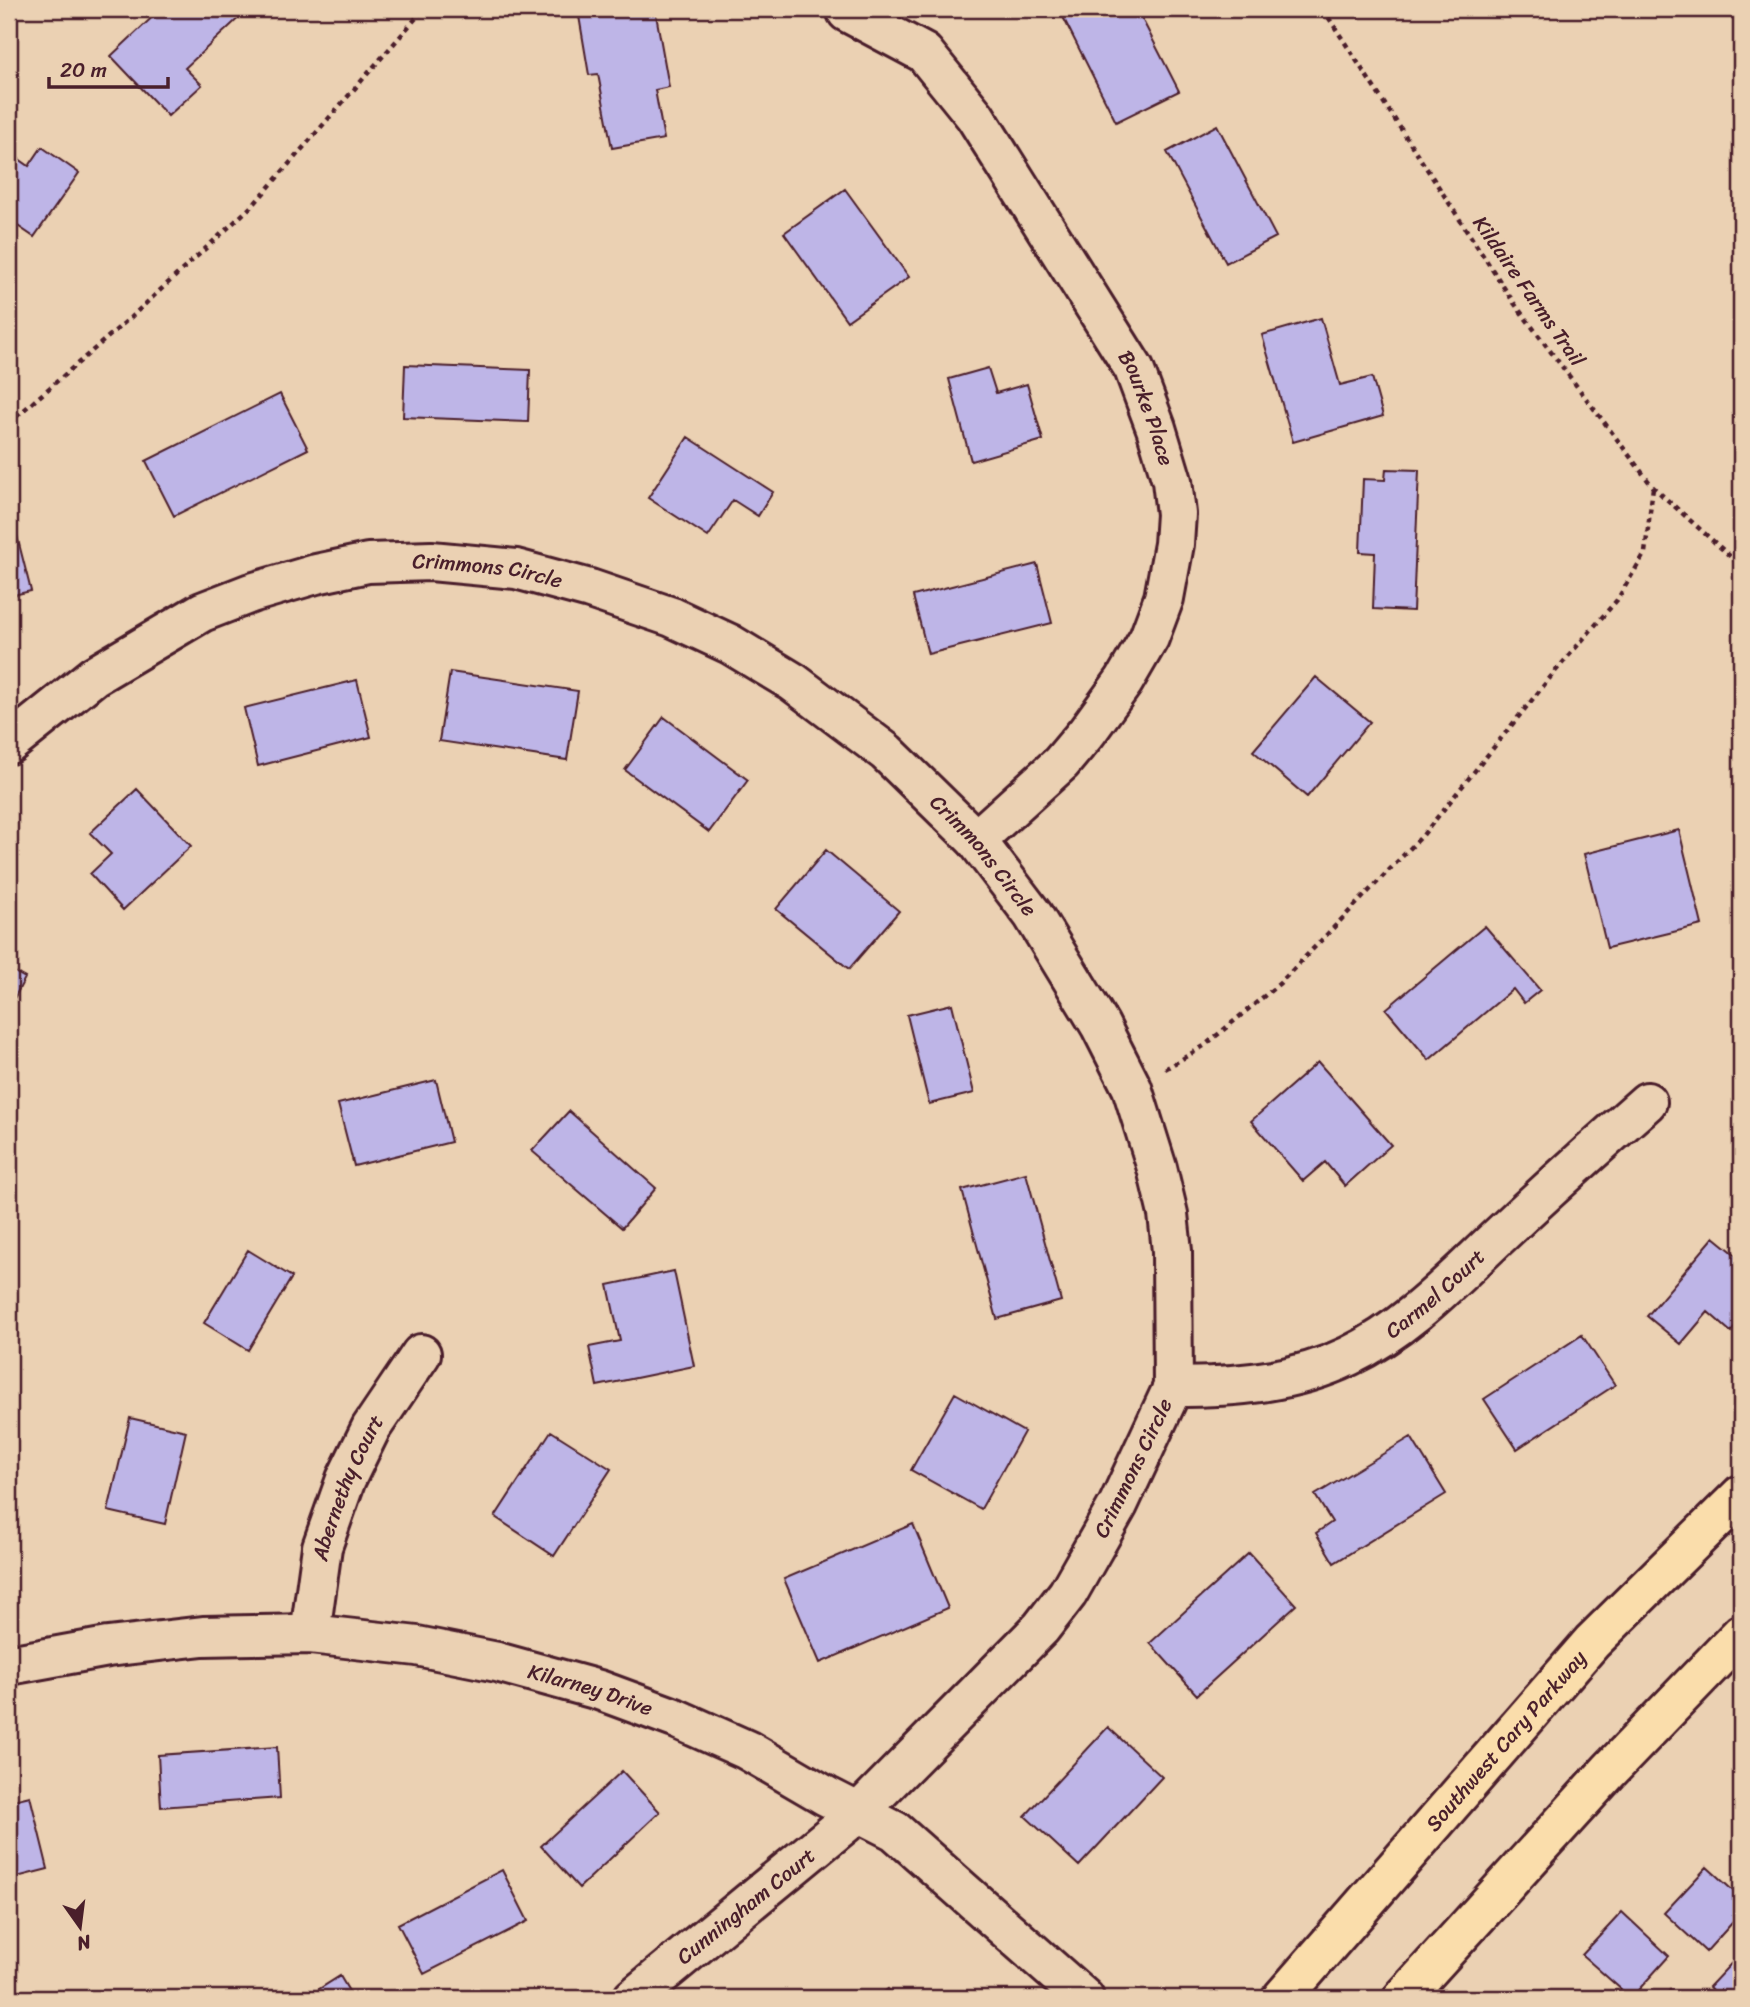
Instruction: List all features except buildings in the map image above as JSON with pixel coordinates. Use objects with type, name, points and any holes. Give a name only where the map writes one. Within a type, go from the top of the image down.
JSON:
[{"type":"main road","name":"Southwest Cary Parkway","points":[[1282,1998],[1592,1642],[1741,1495]]},
{"type":"main road","points":[[1404,1998],[1609,1771],[1741,1634]]},
{"type":"street","name":"Bourke Place","points":[[847,12],[924,53],[975,116],[1134,369],[1172,481],[1176,514],[1174,544],[1164,598],[1149,638],[1124,681],[1061,763],[976,840]]},
{"type":"street","name":"Crimmons Circle","points":[[9,744],[94,676],[154,638],[202,612],[251,593],[316,574],[368,563],[431,561],[516,569],[590,589],[672,617],[730,644],[793,682],[854,726],[886,752],[976,840],[1033,915],[1100,1025],[1132,1088],[1168,1214],[1172,1251],[1173,1387],[1118,1505],[1068,1593],[1041,1628],[859,1812]]},
{"type":"street","name":"Carmel Court","points":[[1173,1387],[1262,1383],[1350,1356],[1395,1329],[1437,1294],[1647,1102]]},
{"type":"street","name":"Abernethy Court","points":[[310,1634],[322,1547],[346,1479],[371,1428],[421,1354]]},
{"type":"street","name":"Kilarney Drive","points":[[9,1665],[108,1647],[203,1636],[310,1634],[417,1646],[470,1656],[599,1689],[747,1749],[826,1796],[895,1830],[1084,1998]]},
{"type":"street","name":"Cunningham Court","points":[[633,1998],[859,1812]]},
{"type":"path","points":[[9,423],[131,317],[255,203],[424,9]]},
{"type":"path","name":"Kildaire Farms Trail","points":[[1323,9],[1514,303],[1653,487],[1741,566]]},
{"type":"path","points":[[1132,1088],[1204,1045],[1280,983],[1423,835],[1553,674],[1617,600],[1645,553],[1653,487]]}]
